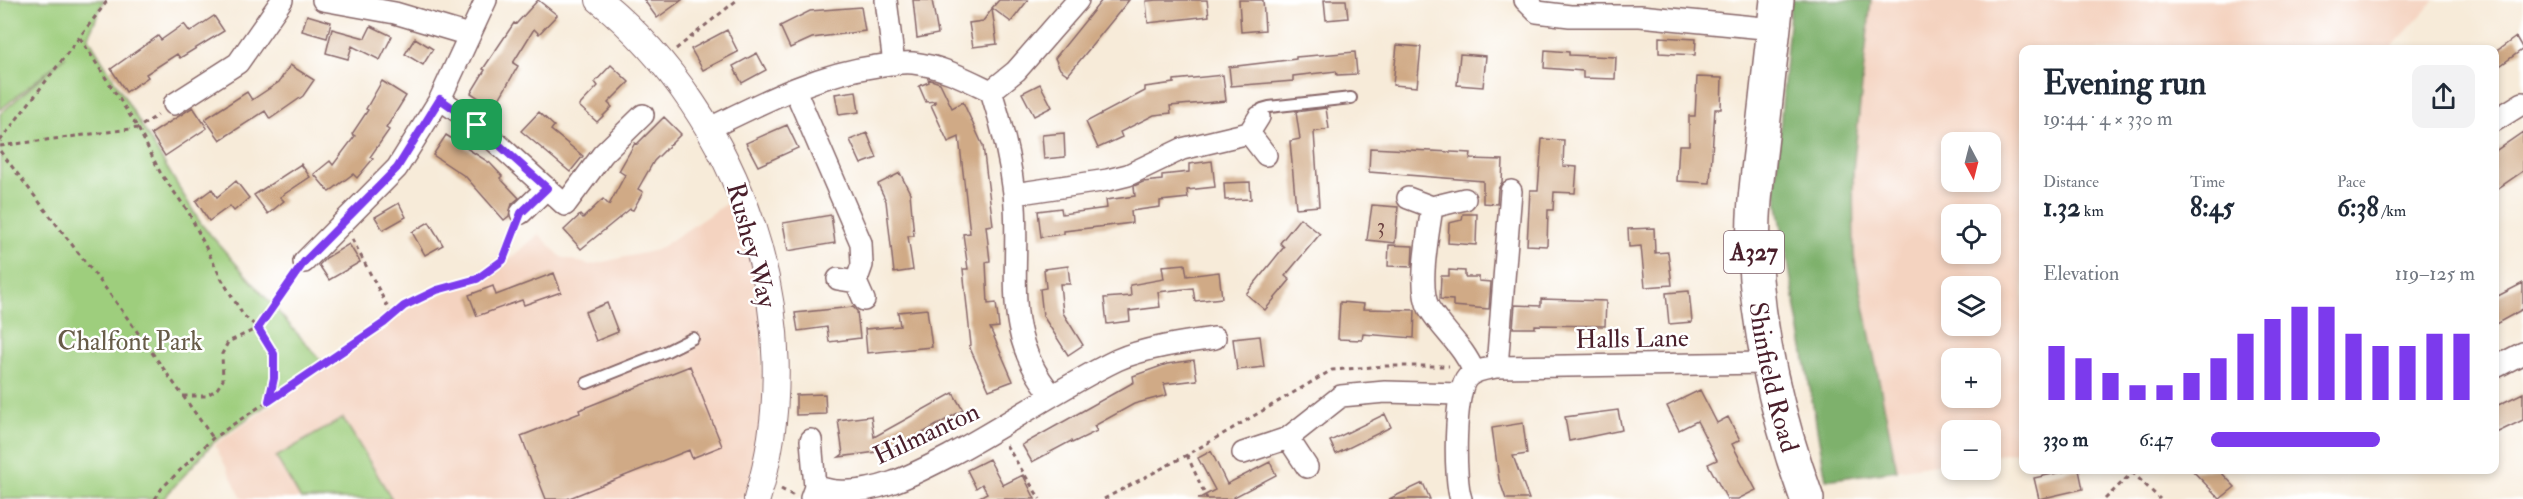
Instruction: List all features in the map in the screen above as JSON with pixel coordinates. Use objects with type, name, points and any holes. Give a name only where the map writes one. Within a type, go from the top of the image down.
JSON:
[{"type":"main road","name":"Shinfield Road","points":[[1775,14],[1754,232],[1759,310],[1768,363],[1782,419],[1807,499]]},
{"type":"street","points":[[174,104],[238,63],[282,0]]},
{"type":"street","points":[[322,0],[395,14],[469,36]]},
{"type":"street","points":[[304,262],[397,168],[440,99],[486,0]]},
{"type":"street","name":"Rushey Way","points":[[598,0],[616,14],[661,60],[710,128],[736,181],[748,213],[771,304],[775,367],[774,416],[769,459],[757,499]]},
{"type":"street","points":[[886,0],[894,64]]},
{"type":"street","points":[[991,91],[1016,71],[1078,0]]},
{"type":"street","points":[[1525,0],[1537,12],[1570,16],[1775,14]]},
{"type":"street","points":[[710,128],[817,79],[847,70],[913,63],[948,71],[991,91],[1005,137],[1014,195],[1014,295],[1020,337],[1040,381],[1052,395]]},
{"type":"street","points":[[795,90],[861,243],[862,265],[852,287]]},
{"type":"street","points":[[440,99],[477,125],[565,205],[603,154],[643,115]]},
{"type":"street","points":[[2499,118],[2523,103]]},
{"type":"street","points":[[1014,195],[1128,175],[1182,149],[1254,125],[1266,155]]},
{"type":"street","points":[[521,213],[547,188]]},
{"type":"street","points":[[1497,367],[1511,191]]},
{"type":"street","points":[[1408,198],[1432,207],[1465,199]]},
{"type":"street","points":[[1432,207],[1424,291],[1428,307],[1467,355],[1474,372],[1467,378],[1459,394],[1456,444],[1461,499]]},
{"type":"street","name":"Hilmanton","points":[[811,440],[813,493],[866,489],[894,482],[905,479],[998,430],[1052,395],[1119,359],[1181,334],[1215,338]]},
{"type":"street","points":[[2499,365],[2523,353]]},
{"type":"street","name":"Halls Lane","points":[[1474,372],[1497,367],[1768,363]]},
{"type":"street","points":[[1243,453],[1288,438],[1341,396],[1385,392],[1459,394]]},
{"type":"street","points":[[1288,438],[1307,467]]},
{"type":"lane","points":[[1254,125],[1262,109],[1269,107],[1351,98]]},
{"type":"lane","points":[[587,382],[667,351],[693,338]]},
{"type":"path","points":[[0,143],[108,0]]},
{"type":"path","points":[[672,51],[737,0]]},
{"type":"path","points":[[80,38],[138,128],[161,174],[188,211],[221,278],[243,315],[258,328],[274,354],[274,378],[269,401]]},
{"type":"path","points":[[0,143],[138,128],[174,104]]},
{"type":"path","points":[[0,151],[113,298],[213,438]]},
{"type":"path","points":[[155,499],[162,488],[213,438],[384,323],[404,306],[437,290],[477,279],[503,260],[521,213]]},
{"type":"path","points":[[344,224],[392,315]]},
{"type":"path","points":[[183,396],[206,396],[217,389],[224,380],[222,354],[228,342],[258,328],[304,262]]},
{"type":"path","points":[[1104,499],[1187,455],[1332,370],[1386,366],[1456,366],[1474,372]]},
{"type":"path","points":[[998,430],[1040,499]]},
{"type":"path","points":[[1187,455],[1207,499]]},
{"type":"path","points":[[2105,499],[2131,474]]},
{"type":"path","points":[[2137,474],[2160,499]]},
{"type":"shaded area","points":[[1791,0],[2435,0],[2394,45],[2019,45],[2019,452],[2001,454],[2001,420],[1941,420],[1941,463],[1826,480],[1775,188]]},
{"type":"shaded area","points":[[730,201],[759,285],[764,438],[743,499],[242,499],[215,445],[409,308],[454,289],[482,282],[539,234],[561,257],[590,265],[657,250]]},
{"type":"green space","name":"Chalfont Park","points":[[0,0],[104,0],[88,37],[201,224],[324,364],[213,443],[163,499],[0,499],[0,114],[66,56],[0,110]]},
{"type":"green space","points":[[1791,0],[1871,0],[1853,170],[1854,256],[1897,470],[1826,480],[1775,188]]},
{"type":"green space","points":[[343,418],[392,499],[301,499],[276,457]]},
{"type":"building","points":[[538,0],[557,15],[539,34],[534,29],[513,63],[518,66],[494,108],[471,93],[485,70],[483,69],[514,23],[516,24]]},
{"type":"building","points":[[644,0],[682,0],[657,18]]},
{"type":"building","points":[[913,0],[932,0],[938,34],[917,38]]},
{"type":"building","points":[[999,0],[1028,0],[1011,22],[992,8]]},
{"type":"building","points":[[1102,0],[1129,0],[1068,75],[1060,69],[1055,58]]},
{"type":"building","points":[[1207,0],[1209,16],[1148,23],[1146,1]]},
{"type":"building","points":[[1239,0],[1263,0],[1265,30],[1241,32]]},
{"type":"building","points":[[1324,0],[1346,0],[1348,18],[1326,20]]},
{"type":"building","points":[[861,7],[865,31],[812,38],[790,48],[780,26],[810,11]]},
{"type":"building","points":[[992,9],[997,44],[973,47],[969,23],[983,21]]},
{"type":"building","points":[[307,15],[331,22],[327,38],[302,31]]},
{"type":"building","points":[[214,16],[224,31],[180,58],[177,54],[146,74],[148,77],[126,92],[111,69],[158,36],[161,40],[184,24],[190,32]]},
{"type":"building","points":[[371,26],[392,36],[380,60],[352,46],[348,59],[326,53],[332,29],[365,38]]},
{"type":"building","points":[[727,30],[738,52],[703,70],[691,49]]},
{"type":"building","points":[[1659,37],[1696,39],[1695,55],[1659,53]]},
{"type":"building","points":[[2516,37],[2523,49],[2499,66],[2499,49]]},
{"type":"building","points":[[415,38],[433,49],[423,65],[405,54]]},
{"type":"building","points":[[1397,45],[1421,47],[1417,87],[1393,85]]},
{"type":"building","points":[[1545,50],[1569,52],[1569,55],[1616,57],[1615,79],[1583,78],[1583,71],[1544,68]]},
{"type":"building","points":[[1355,52],[1357,74],[1337,75],[1336,71],[1293,76],[1293,81],[1231,86],[1229,67],[1296,59],[1296,57]]},
{"type":"building","points":[[757,53],[766,70],[742,83],[733,66]]},
{"type":"building","points":[[1460,54],[1486,56],[1483,87],[1457,85]]},
{"type":"building","points":[[290,65],[314,80],[303,96],[270,119],[265,111],[220,140],[205,119],[247,92],[252,100],[279,82]]},
{"type":"building","points":[[611,65],[629,82],[608,103],[612,107],[597,122],[579,106],[598,86],[595,82]]},
{"type":"building","points":[[1223,75],[1226,101],[1170,106],[1171,113],[1154,115],[1120,132],[1122,137],[1098,148],[1086,122],[1145,91],[1145,87],[1174,83],[1174,80]]},
{"type":"building","points":[[1697,77],[1722,78],[1721,109],[1715,109],[1710,183],[1677,181],[1679,145],[1689,145],[1689,116],[1695,116]]},
{"type":"building","points":[[928,79],[940,83],[952,108],[963,102],[983,146],[993,225],[986,226],[990,261],[986,262],[988,304],[996,303],[999,327],[990,328],[1013,381],[989,390],[969,346],[971,345],[963,269],[968,269],[963,234],[970,233],[959,137],[948,142],[931,105],[935,101],[926,102],[919,86],[929,82]]},
{"type":"building","points":[[382,81],[406,96],[386,128],[389,130],[370,157],[373,159],[357,178],[353,174],[329,192],[314,174],[330,161],[333,165],[355,136],[352,134],[368,110],[366,109]]},
{"type":"building","points":[[1040,84],[1052,107],[1034,116],[1022,93]]},
{"type":"building","points":[[856,91],[859,112],[839,115],[835,94]]},
{"type":"building","points":[[193,107],[207,128],[165,156],[151,134]]},
{"type":"building","points":[[1326,108],[1329,129],[1314,132],[1319,206],[1296,208],[1290,141],[1300,139],[1296,112]]},
{"type":"building","points":[[539,112],[554,126],[551,130],[583,156],[570,172],[521,131]]},
{"type":"building","points":[[664,117],[681,134],[654,161],[638,189],[643,192],[633,210],[630,209],[581,249],[564,230],[580,215],[583,218],[603,199],[609,205],[625,175],[619,171],[635,143],[637,144]]},
{"type":"building","points":[[787,125],[798,148],[758,166],[746,143]]},
{"type":"building","points":[[2523,132],[2523,171],[2499,188],[2499,149]]},
{"type":"building","points":[[867,133],[877,158],[861,164],[850,140]]},
{"type":"building","points":[[1064,133],[1065,157],[1044,159],[1042,135]]},
{"type":"building","points":[[446,135],[490,163],[502,176],[500,178],[519,198],[512,204],[509,216],[504,220],[466,177],[433,155]]},
{"type":"building","points":[[1542,139],[1564,140],[1563,166],[1577,167],[1575,193],[1554,192],[1553,210],[1548,210],[1547,246],[1527,245],[1530,190],[1538,190]]},
{"type":"building","points":[[1370,148],[1471,153],[1470,159],[1503,160],[1502,182],[1498,189],[1497,204],[1483,203],[1483,181],[1369,172]]},
{"type":"building","points":[[1212,161],[1215,187],[1187,190],[1188,198],[1160,201],[1160,207],[1131,211],[1132,223],[1064,231],[1064,234],[1041,237],[1038,211],[1061,208],[1062,214],[1107,208],[1106,200],[1135,196],[1134,186],[1143,182],[1162,180],[1162,175],[1189,172],[1189,164]]},
{"type":"building","points":[[301,164],[310,177],[280,197],[284,201],[268,214],[254,195]]},
{"type":"building","points":[[900,173],[910,193],[914,236],[908,236],[913,270],[894,273],[886,201],[878,184]]},
{"type":"building","points":[[236,181],[249,198],[234,211],[230,206],[209,221],[196,201],[212,189],[217,197]]},
{"type":"building","points":[[1250,182],[1251,199],[1225,200],[1224,183]]},
{"type":"building","points":[[399,203],[406,217],[383,230],[375,217]]},
{"type":"building","points":[[1372,205],[1398,207],[1395,243],[1367,240]]},
{"type":"building","points":[[1463,214],[1477,214],[1476,245],[1448,243],[1449,223],[1462,220]]},
{"type":"building","points":[[831,215],[835,243],[788,251],[783,223]]},
{"type":"building","points":[[1300,218],[1320,234],[1285,276],[1290,280],[1265,310],[1246,294],[1284,247],[1280,243]]},
{"type":"building","points":[[429,222],[443,245],[425,255],[412,232]]},
{"type":"building","points":[[1654,228],[1655,253],[1668,252],[1672,285],[1645,287],[1641,246],[1629,247],[1628,229]]},
{"type":"building","points":[[349,244],[360,262],[329,280],[319,265]]},
{"type":"building","points":[[1389,245],[1413,246],[1412,267],[1388,266]]},
{"type":"building","points":[[1185,264],[1187,276],[1219,272],[1222,298],[1195,301],[1193,288],[1158,292],[1160,307],[1129,311],[1130,321],[1107,324],[1104,298],[1131,296],[1130,285],[1164,279],[1162,266]]},
{"type":"building","points":[[1068,266],[1070,284],[1060,284],[1063,313],[1083,345],[1068,355],[1043,316],[1040,289],[1046,288],[1044,269]]},
{"type":"building","points":[[1449,270],[1465,271],[1465,277],[1479,277],[1479,281],[1491,282],[1489,309],[1453,306],[1453,300],[1440,299],[1441,276],[1449,276]]},
{"type":"building","points":[[554,273],[561,292],[524,305],[522,300],[477,316],[469,295],[493,286],[496,295]]},
{"type":"building","points":[[2523,283],[2523,309],[2499,322],[2499,295]]},
{"type":"building","points":[[1689,291],[1692,322],[1669,324],[1666,293]]},
{"type":"building","points":[[1541,299],[1606,301],[1605,326],[1535,325],[1535,328],[1513,328],[1515,305],[1541,306]]},
{"type":"building","points":[[1340,302],[1364,304],[1363,309],[1415,310],[1414,338],[1363,334],[1362,340],[1338,339]]},
{"type":"building","points":[[607,303],[618,332],[596,341],[585,312]]},
{"type":"building","points":[[853,307],[857,311],[860,338],[829,342],[827,327],[798,331],[795,313]]},
{"type":"building","points":[[927,309],[932,347],[867,353],[865,329],[900,326],[898,312]]},
{"type":"building","points":[[1260,336],[1264,367],[1237,370],[1233,339]]},
{"type":"building","points":[[1194,360],[1197,380],[1164,384],[1167,395],[1134,404],[1094,426],[1097,431],[1072,443],[1071,441],[1032,462],[1022,445],[1134,382],[1133,376],[1167,364]]},
{"type":"building","points":[[690,366],[722,446],[692,458],[689,450],[567,499],[546,499],[521,436],[580,413],[579,410]]},
{"type":"building","points":[[1700,390],[1717,423],[1728,417],[1740,440],[1732,444],[1756,490],[1738,499],[1727,499],[1708,464],[1717,460],[1697,421],[1679,430],[1667,406]]},
{"type":"building","points":[[953,393],[963,410],[930,429],[891,450],[839,457],[843,454],[838,420],[871,416],[874,437]]},
{"type":"building","points":[[2523,393],[2523,420],[2499,432],[2499,405]]},
{"type":"building","points":[[825,394],[826,414],[796,415],[796,395]]},
{"type":"building","points":[[1618,410],[1622,430],[1569,441],[1565,417]]},
{"type":"building","points":[[1385,414],[1391,427],[1336,454],[1330,441]]},
{"type":"building","points":[[1523,423],[1527,454],[1513,456],[1529,499],[1506,499],[1499,479],[1492,428]]},
{"type":"building","points":[[1211,451],[1227,484],[1270,462],[1276,475],[1234,497],[1235,499],[1198,499],[1215,490],[1198,458]]},
{"type":"building","points":[[989,459],[1003,485],[1023,475],[1035,499],[976,499],[987,493],[982,484],[976,488],[967,470]]},
{"type":"building","points":[[2052,474],[2080,474],[2083,489],[2039,499],[2034,478]]},
{"type":"building","points":[[2196,474],[2223,474],[2235,487],[2220,499]]},
{"type":"building","points":[[1423,483],[1430,499],[1389,499]]},
{"type":"route","points":[[440,99],[477,125],[547,188],[521,213],[503,260],[477,279],[437,290],[404,306],[384,323],[269,401],[274,378],[274,354],[258,328],[304,262],[397,168],[440,99]]}]
